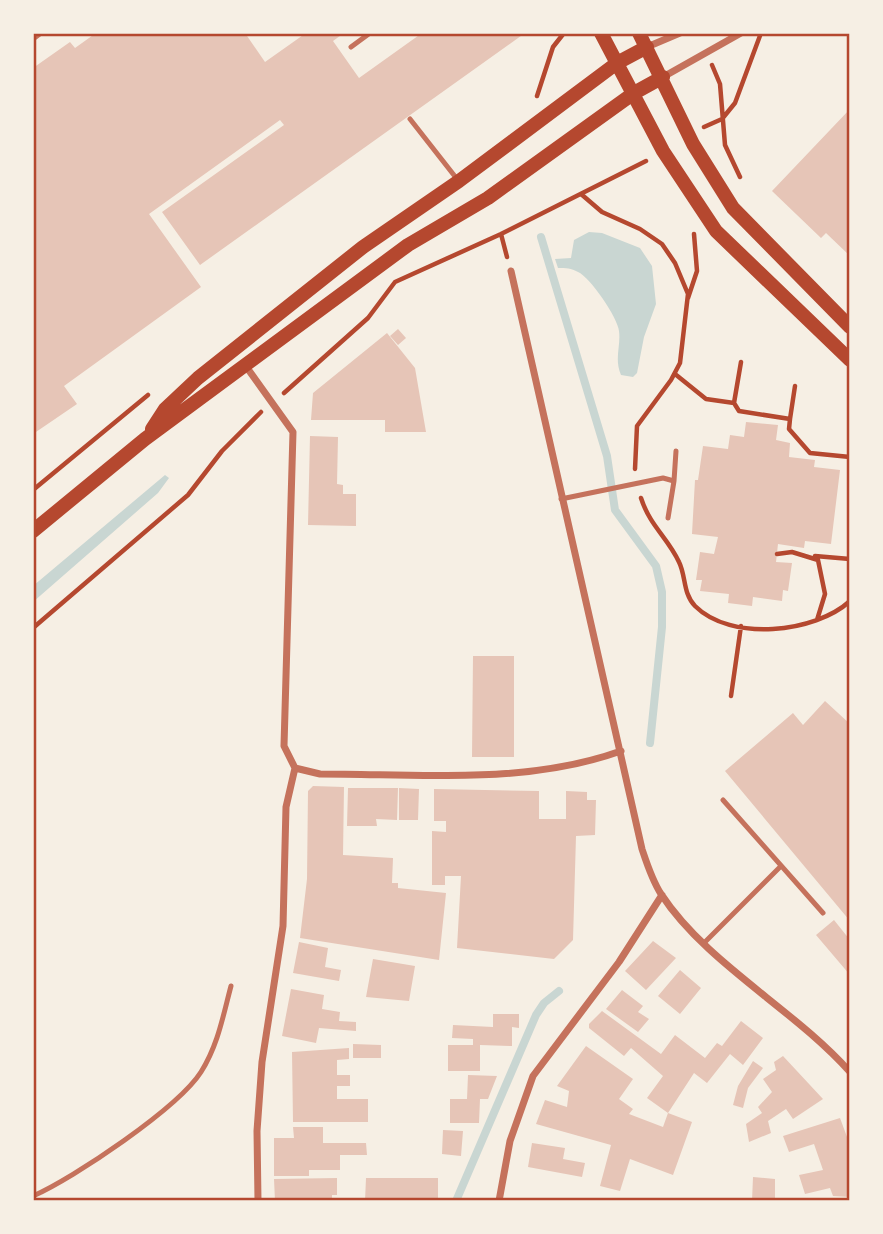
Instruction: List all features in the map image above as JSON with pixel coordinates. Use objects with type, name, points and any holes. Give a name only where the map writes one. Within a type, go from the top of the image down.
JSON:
[{"type":"main road","points":[[601,33],[681,182],[716,231],[850,360]]},
{"type":"main road","points":[[639,33],[663,77],[689,136],[733,208],[850,327]]},
{"type":"main road","points":[[145,439],[165,409],[198,378],[363,247],[459,181],[617,63],[647,47]]},
{"type":"main road","points":[[33,531],[145,439],[408,245],[488,198],[634,93],[663,77]]},
{"type":"street","points":[[647,47],[680,33]]},
{"type":"street","points":[[663,77],[741,33]]},
{"type":"street","points":[[511,271],[642,849],[662,895],[704,943],[822,1041],[850,1072]]},
{"type":"street","points":[[245,365],[293,432],[284,746],[295,768],[286,807],[283,926],[262,1062],[257,1131],[258,1201]]},
{"type":"street","points":[[295,768],[320,774],[531,773],[582,765],[621,751]]},
{"type":"street","points":[[499,1201],[510,1141],[534,1076],[619,962],[662,895]]},
{"type":"lane","points":[[33,38],[41,33]]},
{"type":"lane","points":[[351,47],[370,33]]},
{"type":"lane","points":[[410,119],[459,181]]},
{"type":"lane","points":[[668,519],[676,451]]},
{"type":"lane","points":[[561,499],[663,478],[674,481]]},
{"type":"lane","points":[[723,800],[823,913]]},
{"type":"lane","points":[[704,943],[781,866]]},
{"type":"lane","points":[[33,1196],[58,1185],[188,1090],[216,1043],[231,986]]},
{"type":"path","points":[[689,136],[722,119],[735,103],[761,33]]},
{"type":"path","points":[[706,53],[720,83],[725,145],[742,181]]},
{"type":"path","points":[[33,628],[188,495],[229,442],[368,318],[395,282],[501,234],[663,151]]},
{"type":"path","points":[[687,300],[696,271],[696,226]]},
{"type":"path","points":[[501,234],[511,271]]},
{"type":"path","points":[[741,362],[734,403],[739,411],[790,419]]},
{"type":"path","points":[[675,374],[706,399],[734,403]]},
{"type":"path","points":[[795,386],[789,429],[810,453],[850,457]]},
{"type":"path","points":[[777,554],[792,552],[850,559]]},
{"type":"path","points":[[814,556],[825,585],[823,604],[817,621]]},
{"type":"path","points":[[731,695],[741,626]]},
{"type":"shaded area","points":[[589,232],[602,233],[640,248],[652,266],[656,304],[644,337],[637,373],[633,377],[621,375],[618,363],[619,331],[603,298],[583,275],[571,269],[558,268],[555,259],[571,258],[574,240]]},
{"type":"shaded area","points":[[165,475],[169,478],[158,493],[33,602],[33,586]]},
{"type":"building","points":[[96,33],[245,33],[265,62],[306,33],[344,33],[333,41],[359,78],[422,33],[525,33],[200,265],[162,212],[284,125],[280,120],[149,214],[201,287],[64,386],[77,404],[33,434],[33,68],[70,42],[75,48]]},
{"type":"building","points":[[850,109],[850,256],[826,233],[821,238],[772,191]]},
{"type":"building","points":[[398,329],[406,338],[398,345],[390,336]]},
{"type":"building","points":[[387,333],[415,368],[426,432],[385,432],[385,420],[311,420],[313,393]]},
{"type":"building","points":[[746,422],[778,425],[776,440],[790,443],[789,457],[815,460],[814,467],[840,470],[831,544],[805,541],[804,548],[778,544],[776,562],[792,563],[788,591],[783,590],[782,601],[753,597],[752,606],[728,603],[729,594],[700,591],[702,580],[696,580],[700,552],[714,554],[718,537],[692,534],[695,480],[698,480],[703,446],[728,449],[730,435],[744,437]]},
{"type":"building","points":[[310,436],[338,437],[337,484],[343,485],[343,494],[356,494],[356,526],[308,525]]},
{"type":"building","points":[[473,656],[514,656],[514,757],[472,757]]},
{"type":"building","points":[[825,701],[850,724],[850,921],[725,771],[793,713],[803,725]]},
{"type":"building","points":[[313,786],[344,787],[343,855],[393,858],[392,883],[398,883],[398,888],[446,893],[439,960],[300,938],[307,879],[308,791]]},
{"type":"building","points":[[348,788],[398,788],[397,820],[376,819],[377,826],[347,826]]},
{"type":"building","points":[[399,788],[419,789],[418,820],[399,820]]},
{"type":"building","points":[[434,789],[539,791],[539,819],[566,819],[566,791],[587,792],[587,800],[596,800],[595,835],[576,836],[573,940],[554,959],[457,948],[461,876],[445,876],[445,885],[432,885],[432,831],[446,832],[446,821],[434,821]]},
{"type":"building","points":[[834,920],[850,940],[850,975],[816,935]]},
{"type":"building","points":[[653,941],[676,958],[646,990],[625,971]]},
{"type":"building","points":[[299,942],[328,948],[325,967],[341,970],[339,981],[293,973]]},
{"type":"building","points":[[373,959],[415,966],[409,1001],[366,997]]},
{"type":"building","points":[[680,970],[701,988],[680,1014],[658,996]]},
{"type":"building","points":[[291,989],[324,995],[322,1009],[340,1012],[339,1021],[356,1022],[356,1031],[319,1028],[316,1043],[282,1036]]},
{"type":"building","points":[[622,990],[643,1006],[638,1012],[649,1019],[638,1032],[606,1009]]},
{"type":"building","points":[[602,1011],[661,1054],[675,1035],[705,1058],[717,1043],[722,1046],[741,1021],[763,1038],[743,1065],[730,1054],[707,1083],[694,1073],[668,1113],[647,1098],[663,1076],[631,1048],[624,1056],[589,1028],[589,1024]]},
{"type":"building","points":[[493,1014],[519,1014],[519,1028],[512,1027],[512,1046],[480,1045],[480,1071],[448,1071],[448,1045],[473,1045],[473,1039],[452,1038],[453,1025],[493,1027]]},
{"type":"building","points":[[353,1044],[381,1045],[381,1058],[353,1058]]},
{"type":"building","points":[[586,1046],[633,1079],[619,1099],[633,1109],[629,1114],[663,1127],[668,1113],[692,1122],[673,1175],[630,1159],[620,1191],[600,1186],[611,1145],[536,1124],[545,1100],[567,1107],[569,1091],[557,1086]]},
{"type":"building","points":[[349,1048],[349,1059],[337,1060],[337,1075],[350,1075],[350,1086],[337,1086],[337,1099],[368,1099],[368,1122],[293,1122],[292,1052]]},
{"type":"building","points":[[783,1056],[823,1099],[793,1119],[786,1109],[768,1121],[771,1133],[749,1142],[746,1124],[762,1113],[758,1107],[772,1092],[763,1079],[776,1070],[774,1062]]},
{"type":"building","points":[[753,1061],[763,1068],[748,1088],[743,1108],[733,1105],[738,1086]]},
{"type":"building","points":[[468,1075],[497,1076],[488,1099],[480,1099],[479,1123],[450,1123],[450,1099],[467,1099]]},
{"type":"building","points":[[840,1118],[850,1145],[850,1197],[833,1196],[830,1188],[805,1194],[799,1175],[823,1170],[814,1144],[789,1152],[783,1136]]},
{"type":"building","points":[[293,1127],[323,1127],[323,1143],[366,1143],[367,1155],[340,1155],[340,1170],[309,1170],[309,1176],[274,1176],[274,1138],[294,1138]]},
{"type":"building","points":[[443,1130],[463,1131],[461,1156],[442,1154]]},
{"type":"building","points":[[532,1143],[565,1148],[563,1159],[585,1163],[582,1177],[528,1167]]},
{"type":"building","points":[[753,1177],[775,1179],[775,1201],[752,1201]]},
{"type":"building","points":[[337,1178],[337,1195],[332,1195],[332,1201],[275,1201],[274,1179]]},
{"type":"building","points":[[366,1178],[438,1178],[438,1201],[365,1201]]},
{"type":"waterway","points":[[541,237],[607,456],[615,510],[656,566],[662,592],[662,627],[650,743]]},
{"type":"waterway","points":[[456,1201],[536,1015],[544,1003],[559,991]]}]
